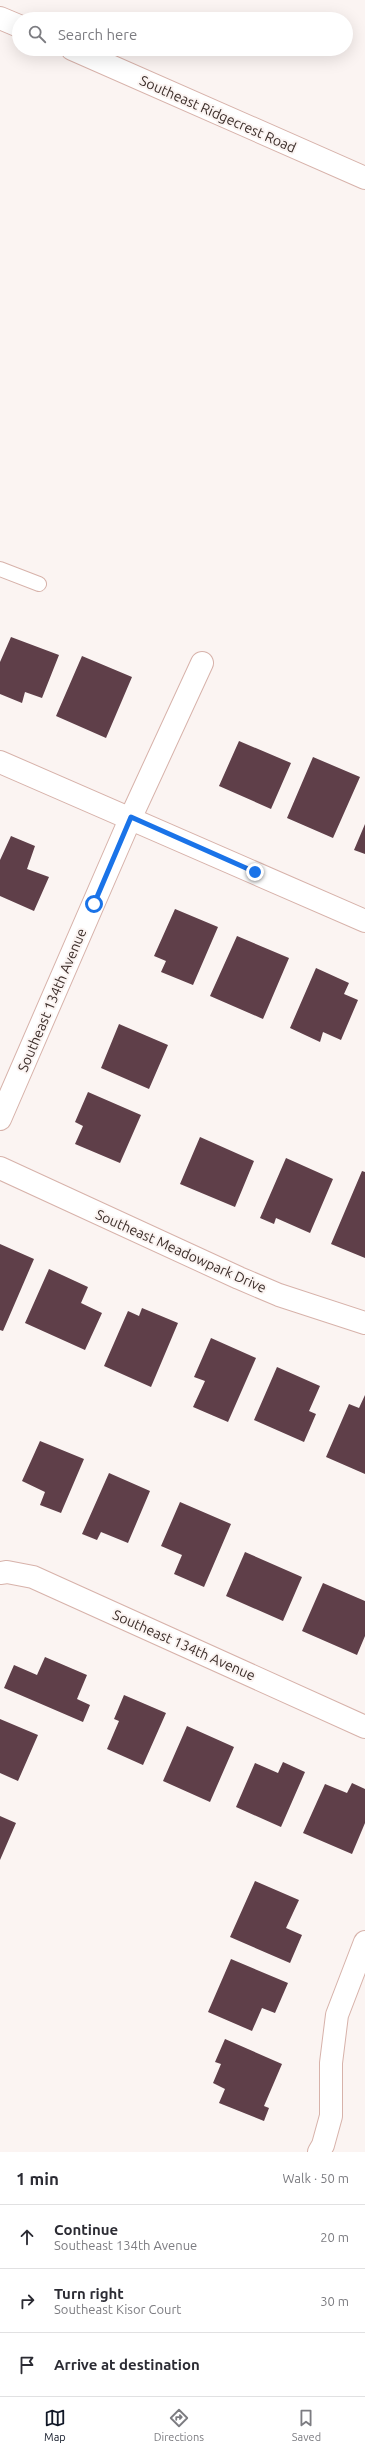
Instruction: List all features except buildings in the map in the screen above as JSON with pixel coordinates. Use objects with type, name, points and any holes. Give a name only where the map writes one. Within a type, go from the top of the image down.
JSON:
[{"type":"street","points":[[0,18],[12,23]]},
{"type":"street","name":"Southeast Ridgecrest Road","points":[[88,56],[365,178]]},
{"type":"street","name":"Southeast 134th Avenue","points":[[0,1119],[131,817],[202,662]]},
{"type":"street","points":[[0,762],[131,817],[365,921]]},
{"type":"street","name":"Southeast Meadowpark Drive","points":[[0,1168],[279,1295],[365,1323]]},
{"type":"street","name":"Southeast 134th Avenue","points":[[0,1573],[7,1572],[33,1577],[365,1727]]},
{"type":"street","points":[[319,2152],[323,2145],[332,2116],[331,2063],[337,2015],[365,1942]]},
{"type":"lane","points":[[0,569],[39,584]]},
{"type":"route","points":[[94,904],[131,817],[255,872]]}]
